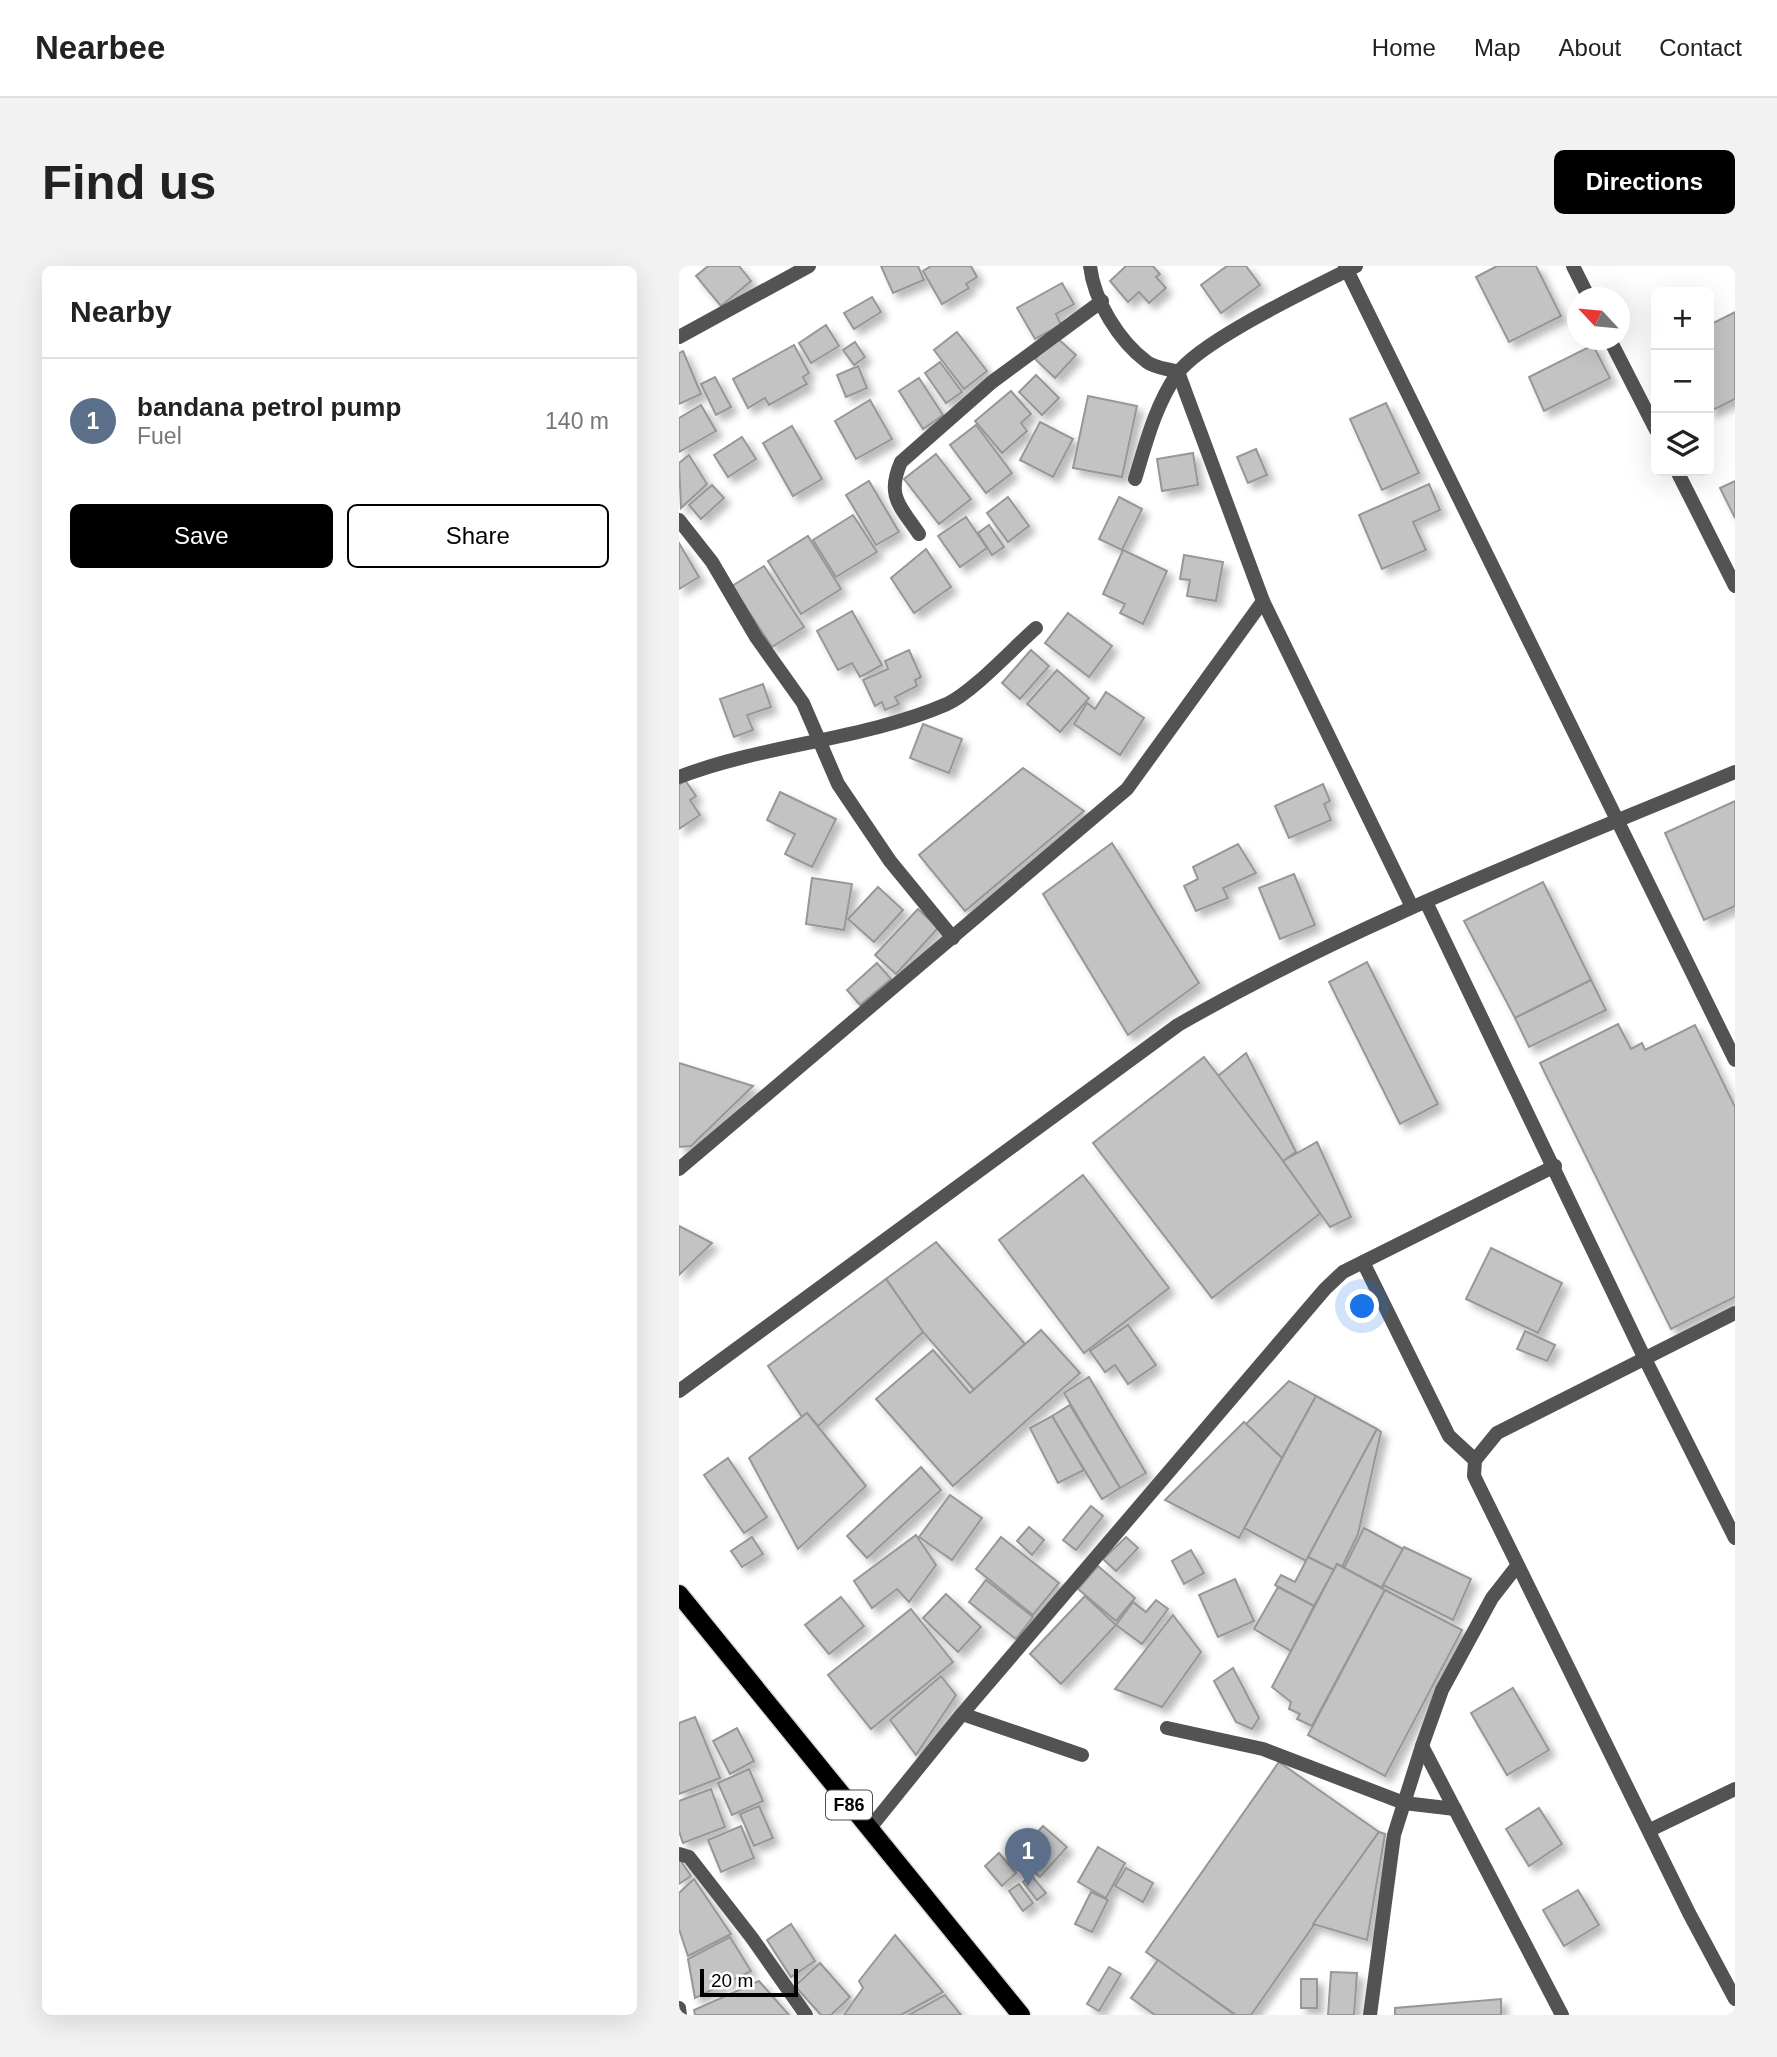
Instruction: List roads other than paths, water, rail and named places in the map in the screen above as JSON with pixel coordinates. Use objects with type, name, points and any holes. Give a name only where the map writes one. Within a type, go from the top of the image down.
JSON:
[{"type":"main road","name":"F86","points":[[679,1594],[1021,2015]]},
{"type":"street","points":[[679,337],[809,266]]},
{"type":"street","points":[[1090,266],[1092,282],[1117,333],[1149,364],[1178,372]]},
{"type":"street","points":[[1573,266],[1584,287]]},
{"type":"street","points":[[1135,479],[1153,419],[1178,372],[1223,337],[1349,268],[1615,822],[1735,1060]]},
{"type":"street","points":[[919,534],[894,496],[894,479],[901,463],[992,382],[1102,301]]},
{"type":"street","points":[[1616,350],[1651,420]]},
{"type":"street","points":[[1178,372],[1262,601],[1555,1166],[1644,1357],[1735,1538]]},
{"type":"street","points":[[1680,476],[1735,586]]},
{"type":"street","points":[[679,520],[712,562],[756,637],[803,703],[838,784],[883,850],[953,938]]},
{"type":"street","points":[[679,1170],[1127,789],[1262,601]]},
{"type":"street","points":[[679,777],[736,758],[818,741],[948,703],[1036,628]]},
{"type":"street","points":[[679,1391],[1178,1026],[1264,976],[1419,905],[1735,772]]},
{"type":"street","points":[[869,1829],[962,1714],[1342,1272],[1555,1166]]},
{"type":"street","points":[[1363,1262],[1449,1436],[1475,1460]]},
{"type":"street","points":[[1735,1313],[1497,1433],[1475,1460],[1474,1476],[1689,1913],[1735,1999]]},
{"type":"street","points":[[1370,2015],[1394,1835],[1422,1746],[1442,1690],[1492,1598],[1517,1566]]},
{"type":"street","points":[[962,1714],[1082,1755]]},
{"type":"street","points":[[1167,1728],[1263,1749],[1404,1803],[1455,1809]]},
{"type":"street","points":[[1422,1746],[1562,2015]]},
{"type":"street","points":[[1650,1830],[1735,1789]]},
{"type":"street","points":[[679,1854],[689,1857],[752,1938],[806,2015]]},
{"type":"street","points":[[679,2008],[680,2015]]},
{"type":"place","name":"bandana petrol pump","points":[[1028,1886]]}]
